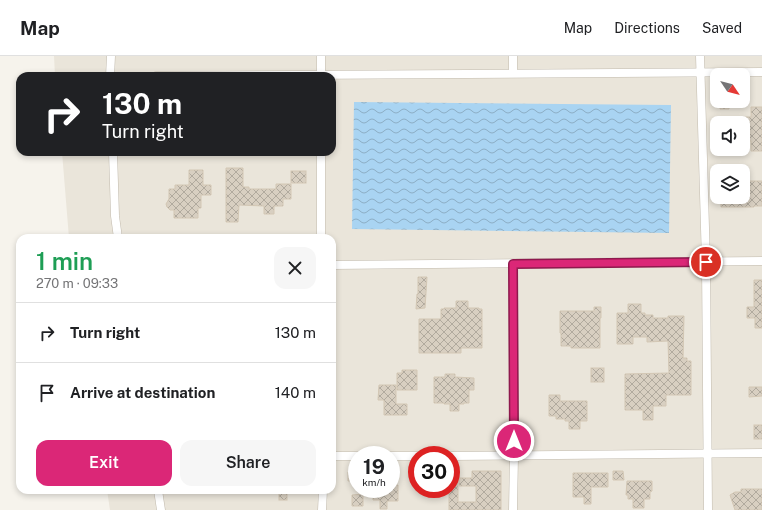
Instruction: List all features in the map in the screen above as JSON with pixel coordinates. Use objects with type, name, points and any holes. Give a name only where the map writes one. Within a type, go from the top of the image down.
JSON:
[{"type":"street","points":[[110,56],[110,72]]},
{"type":"street","points":[[320,72],[321,56]]},
{"type":"street","points":[[513,56],[513,73]]},
{"type":"street","points":[[700,56],[706,262],[708,510]]},
{"type":"street","points":[[336,75],[762,72]]},
{"type":"street","points":[[113,156],[115,216],[117,234]]},
{"type":"street","points":[[321,156],[322,234]]},
{"type":"street","points":[[336,265],[762,262]]},
{"type":"street","points":[[513,264],[514,510]]},
{"type":"street","points":[[460,456],[762,453]]},
{"type":"street","points":[[336,456],[348,456]]},
{"type":"street","points":[[159,494],[161,510]]},
{"type":"street","points":[[322,510],[323,494]]},
{"type":"shaded area","points":[[54,56],[762,56],[762,510],[110,510],[108,494],[336,494],[336,234],[69,234],[62,156],[336,156],[336,72],[55,72]]},
{"type":"water","points":[[354,102],[671,105],[669,233],[352,229]]},
{"type":"building","points":[[751,107],[762,107],[762,151],[751,151]]},
{"type":"building","points":[[226,168],[243,168],[243,187],[249,187],[249,189],[276,189],[276,184],[291,184],[291,199],[283,199],[283,206],[274,206],[274,214],[264,214],[264,206],[239,205],[238,222],[226,222]]},
{"type":"building","points":[[189,170],[203,170],[203,185],[211,185],[211,195],[201,195],[201,208],[198,208],[198,218],[174,218],[174,210],[170,210],[166,204],[169,199],[169,189],[175,189],[175,185],[189,185]]},
{"type":"building","points":[[291,171],[306,171],[306,183],[291,183]]},
{"type":"building","points":[[750,181],[762,181],[762,206],[721,207],[721,204],[750,204]]},
{"type":"building","points":[[418,277],[427,277],[425,308],[416,309],[418,294]]},
{"type":"building","points":[[754,280],[762,280],[762,328],[755,328],[755,318],[747,318],[747,307],[754,307]]},
{"type":"building","points":[[456,301],[468,301],[468,308],[482,309],[482,348],[461,348],[461,353],[419,353],[419,319],[441,319],[441,309],[456,308]]},
{"type":"building","points":[[628,304],[641,304],[641,313],[645,313],[645,315],[653,315],[653,318],[684,316],[683,358],[687,358],[687,361],[691,361],[691,395],[666,395],[666,406],[653,406],[653,420],[643,420],[643,410],[625,410],[625,374],[669,373],[668,341],[647,342],[647,337],[633,337],[633,344],[617,344],[617,313],[628,313]]},
{"type":"building","points":[[594,307],[601,307],[600,348],[571,348],[571,346],[561,346],[560,311],[594,311]]},
{"type":"building","points":[[591,368],[604,368],[604,382],[591,382]]},
{"type":"building","points":[[402,370],[417,370],[417,390],[397,390],[397,373],[402,373]]},
{"type":"building","points":[[445,374],[455,374],[455,377],[474,378],[474,390],[469,390],[469,403],[459,404],[459,411],[450,411],[450,404],[434,403],[434,377],[445,377]]},
{"type":"building","points":[[379,385],[396,385],[396,404],[407,404],[407,415],[384,415],[384,400],[378,400]]},
{"type":"building","points":[[749,387],[762,387],[762,396],[749,397]]},
{"type":"building","points":[[549,395],[560,395],[560,401],[587,401],[587,421],[580,421],[580,429],[569,429],[569,421],[565,421],[565,419],[556,419],[556,416],[549,416]]},
{"type":"building","points":[[754,425],[762,425],[762,439],[754,439]]},
{"type":"building","points":[[472,471],[501,471],[501,510],[449,510],[449,498],[458,498],[458,502],[476,502],[476,486],[460,486],[460,478],[472,478]]},
{"type":"building","points":[[613,471],[623,471],[624,480],[613,480]]},
{"type":"building","points":[[573,473],[608,473],[608,487],[591,487],[591,504],[584,504],[584,497],[573,497]]},
{"type":"building","points":[[627,481],[652,481],[650,499],[644,499],[644,508],[633,508],[633,499],[628,499],[628,495],[626,495]]},
{"type":"building","points":[[741,489],[762,489],[762,510],[735,510],[730,495],[735,492],[741,492]]},
{"type":"building","points":[[279,494],[287,494],[287,500],[279,500]]},
{"type":"building","points":[[352,498],[363,498],[363,506],[352,506]]},
{"type":"building","points":[[373,498],[398,498],[398,501],[387,501],[387,509],[380,509],[380,500],[373,500]]},
{"type":"route","points":[[514,441],[513,264],[706,262]]}]
